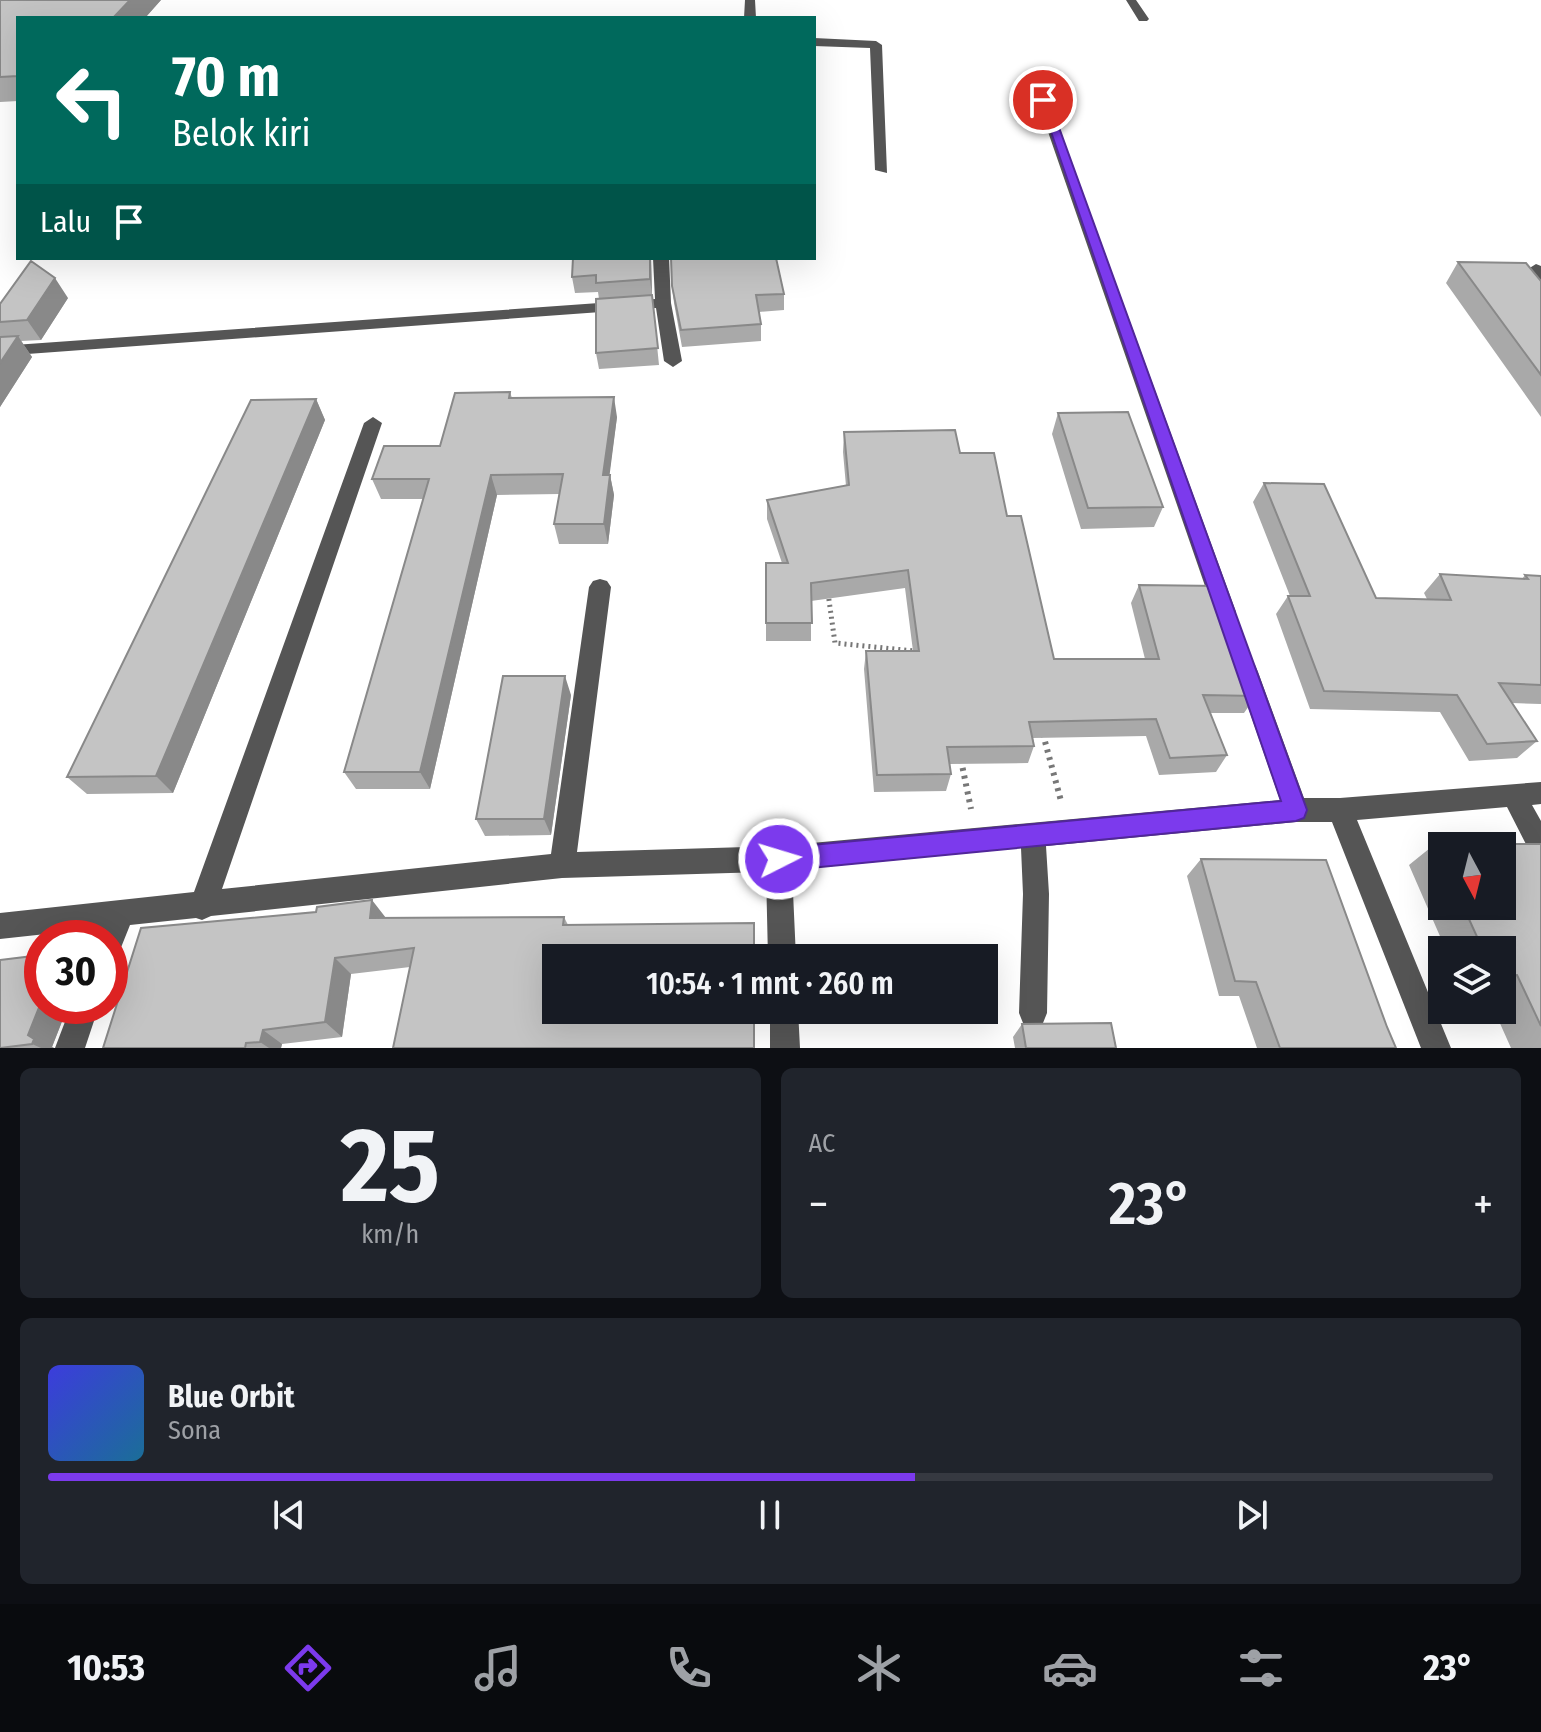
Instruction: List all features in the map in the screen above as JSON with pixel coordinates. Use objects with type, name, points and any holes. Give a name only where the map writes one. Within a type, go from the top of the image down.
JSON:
[{"type":"street","points":[[1131,0],[1143,19]]},
{"type":"street","points":[[816,42],[876,45],[882,170]]},
{"type":"street","points":[[1043,100],[1296,810]]},
{"type":"street","points":[[661,260],[663,303],[673,361]]},
{"type":"street","points":[[0,351],[663,303]]},
{"type":"street","points":[[202,907],[373,423]]},
{"type":"street","points":[[562,865],[600,587]]},
{"type":"street","points":[[0,926],[202,907],[562,865],[779,859],[1296,810],[1340,810],[1541,793]]},
{"type":"street","points":[[1514,795],[1541,847]]},
{"type":"street","points":[[1340,810],[1436,1048]]},
{"type":"street","points":[[1033,836],[1036,894],[1033,1013]]},
{"type":"street","points":[[779,859],[782,944]]},
{"type":"street","points":[[119,920],[121,915]]},
{"type":"street","points":[[70,1048],[79,1024]]},
{"type":"street","points":[[784,1024],[785,1048]]},
{"type":"path","points":[[827,588],[835,643],[915,651],[925,658]]},
{"type":"path","points":[[1041,729],[1070,833]]},
{"type":"path","points":[[959,749],[977,841]]},
{"type":"building","points":[[0,0],[130,0],[115,16],[16,16],[16,76],[0,77]]},
{"type":"building","points":[[573,260],[650,260],[650,279],[596,283],[596,275],[572,277]]},
{"type":"building","points":[[671,260],[776,260],[784,294],[756,295],[761,324],[681,330],[672,286]]},
{"type":"building","points":[[31,261],[55,278],[27,320],[0,322],[0,304]]},
{"type":"building","points":[[1458,262],[1526,263],[1541,281],[1541,375]]},
{"type":"building","points":[[652,295],[658,348],[596,353],[596,299]]},
{"type":"building","points":[[18,336],[0,363],[0,337]]},
{"type":"building","points":[[510,392],[509,398],[614,397],[603,475],[610,475],[604,524],[554,524],[563,474],[491,475],[420,772],[344,772],[429,479],[372,479],[384,446],[440,446],[455,393]]},
{"type":"building","points":[[316,399],[156,776],[67,777],[251,400]]},
{"type":"building","points":[[1128,412],[1163,507],[1088,508],[1058,413]]},
{"type":"building","points":[[955,430],[960,453],[994,453],[1007,516],[1021,516],[1054,659],[1159,659],[1139,585],[1219,586],[1256,696],[1203,695],[1227,755],[1170,758],[1156,719],[1029,722],[1034,746],[947,747],[951,774],[877,775],[866,651],[919,651],[908,570],[811,583],[812,623],[766,623],[766,563],[788,563],[767,500],[849,485],[844,432]]},
{"type":"building","points":[[1264,483],[1324,484],[1376,598],[1451,600],[1440,574],[1528,579],[1525,575],[1541,576],[1541,685],[1499,683],[1537,741],[1487,744],[1457,695],[1324,691],[1288,596],[1310,596]]},
{"type":"building","points":[[503,676],[565,676],[544,819],[476,819]]},
{"type":"building","points":[[1516,844],[1541,844],[1541,1026],[1516,975],[1516,936],[1477,936],[1469,920],[1516,920]]},
{"type":"building","points":[[1201,859],[1326,860],[1396,1048],[1280,1048],[1256,982],[1235,981]]},
{"type":"building","points":[[372,900],[370,918],[564,917],[563,925],[754,923],[754,944],[542,944],[542,1024],[754,1024],[754,1048],[393,1048],[414,948],[335,958],[325,1022],[263,1030],[260,1042],[246,1043],[245,1048],[103,1048],[111,1024],[128,1024],[128,969],[141,928],[316,912],[317,907]]},
{"type":"building","points":[[24,957],[24,1024],[32,1024],[28,1035],[34,1039],[32,1044],[0,1048],[0,960]]},
{"type":"building","points":[[1111,1023],[1116,1048],[1026,1048],[1022,1024]]},
{"type":"route","points":[[779,859],[1296,810],[1043,100]]}]
